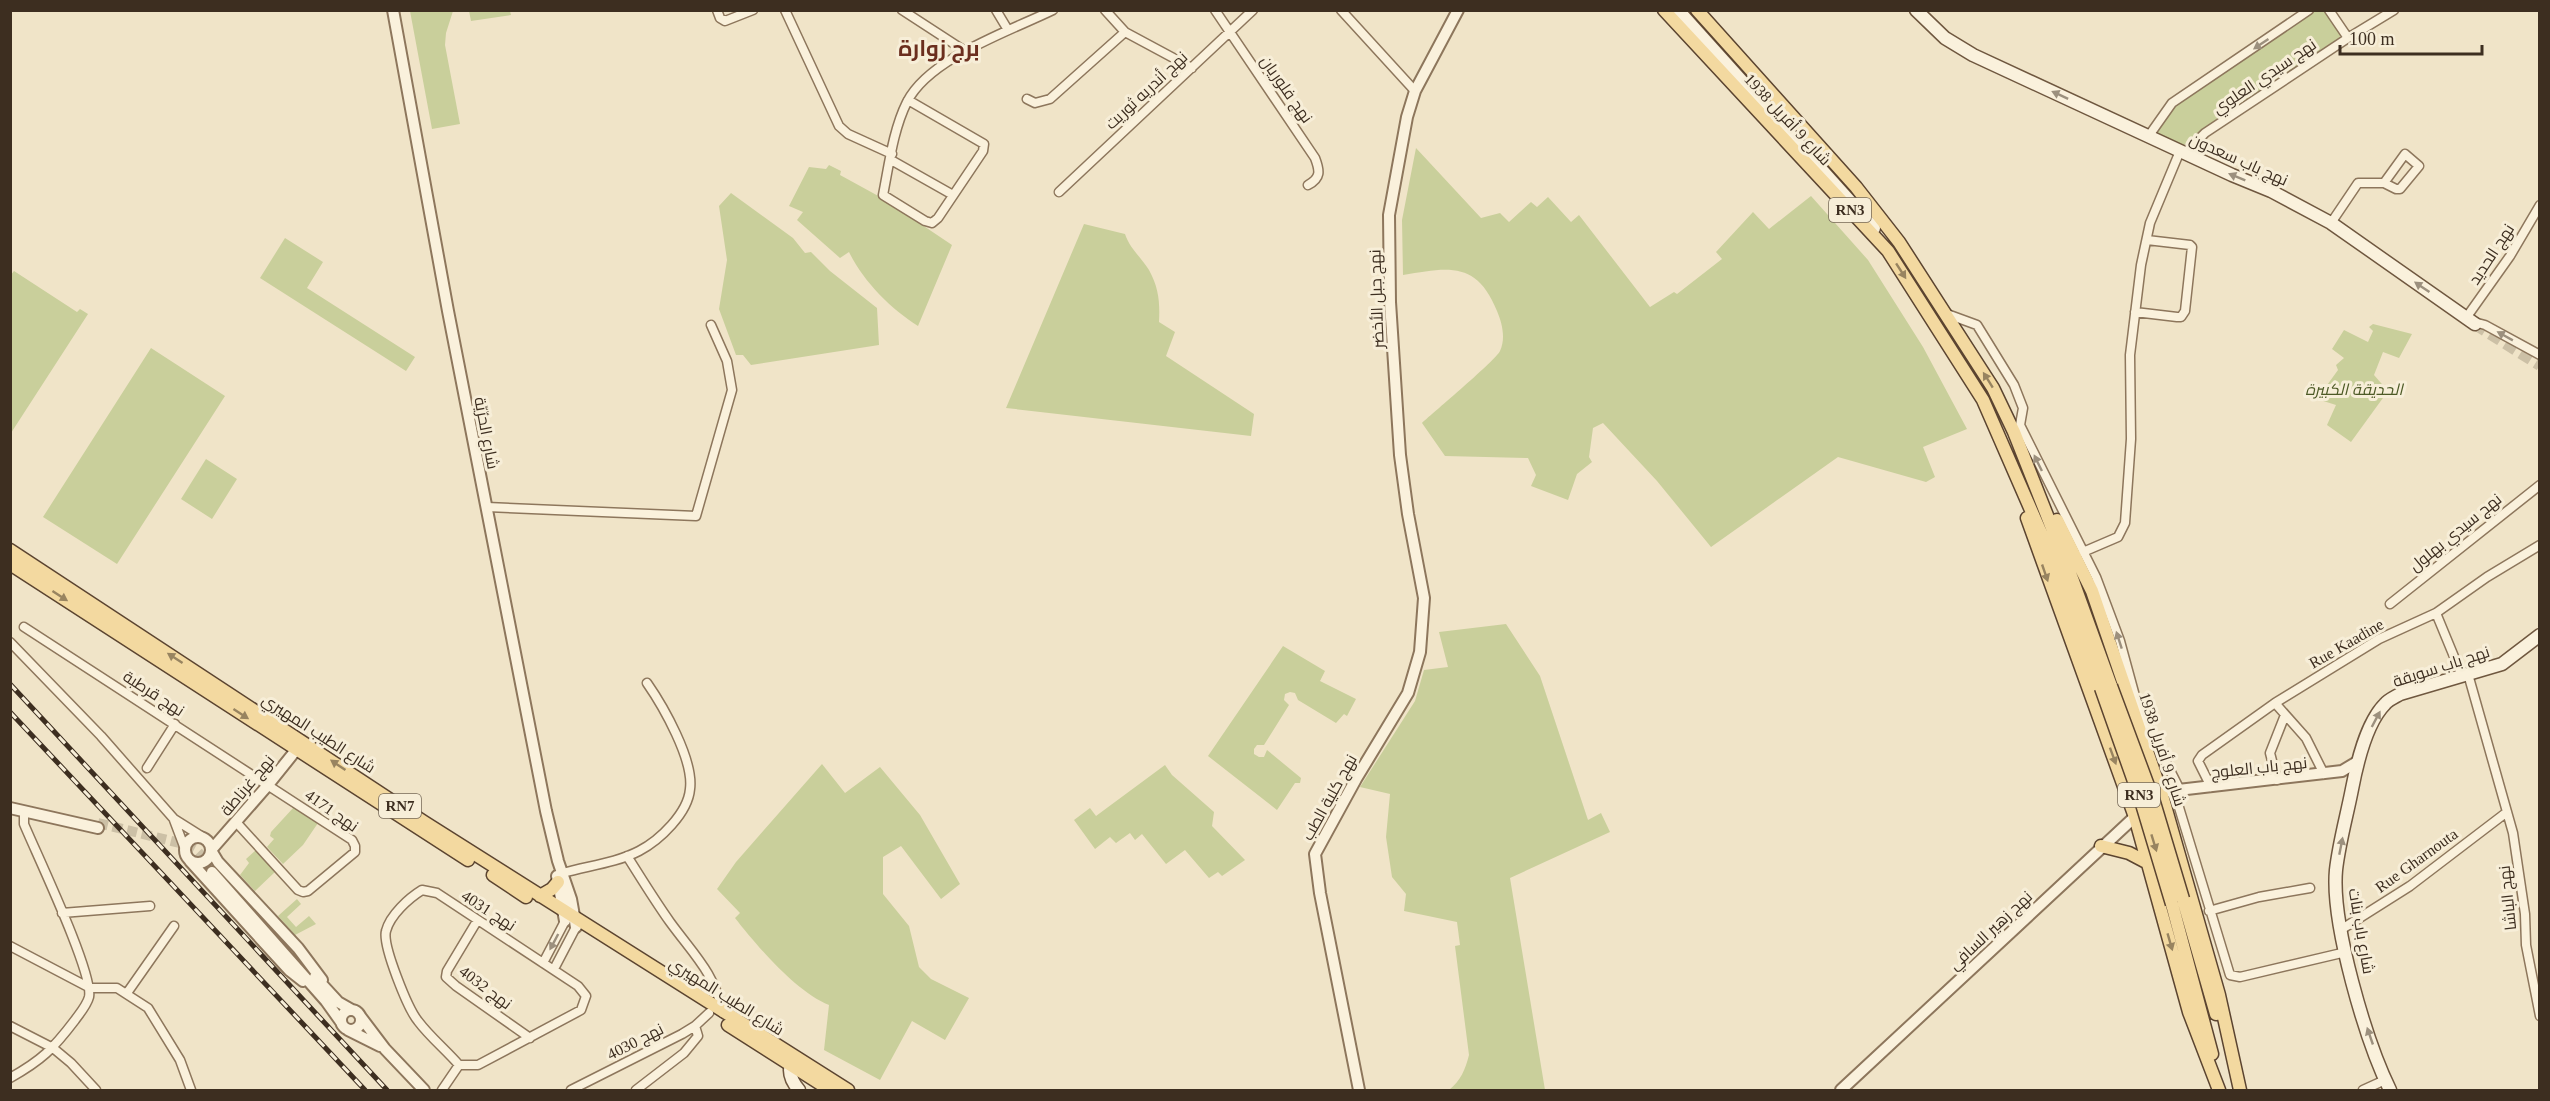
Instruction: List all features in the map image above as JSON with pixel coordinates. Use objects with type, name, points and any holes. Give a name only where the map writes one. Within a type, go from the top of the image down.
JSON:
[{"type":"main road","name":"شارع 9 أفريل 1938","points":[[1664,10],[1888,251]]},
{"type":"main road","name":"شارع 9 أفريل 1938","points":[[1678,10],[1869,222],[1978,391],[2065,588],[2153,799],[2220,1090]]},
{"type":"main road","name":"شارع 9 أفريل 1938","points":[[1687,10],[1899,242]]},
{"type":"main road","name":"شارع 9 أفريل 1938","points":[[1697,10],[1838,167],[1899,242],[1998,395],[2073,580],[2106,687]]},
{"type":"main road","name":"نهج باب سعدون","points":[[1916,10],[1945,38],[1973,55],[2148,137],[2271,191],[2331,223],[2470,321]]},
{"type":"main road","name":"شارع 9 أفريل 1938","points":[[2014,432],[2092,591],[2161,792],[2219,995],[2239,1090]]},
{"type":"main road","name":"شارع 9 أفريل 1938","points":[[2000,438],[2051,590],[2135,817],[2189,1012],[2220,1090]]},
{"type":"main road","name":"شارع الطيب المهيري","points":[[10,550],[540,896],[570,919],[709,1013],[792,1060]]},
{"type":"main road","name":"شارع الطيب المهيري","points":[[10,564],[296,750],[723,1013],[792,1060]]},
{"type":"main road","name":"نهج باب سويقة","points":[[2356,768],[2376,716],[2385,703],[2400,694],[2502,664],[2540,635]]},
{"type":"main road","name":"شارع باب بنات","points":[[2356,768],[2336,869],[2337,903],[2346,952],[2363,1016],[2388,1085]]},
{"type":"main road","points":[[2123,784],[2142,791],[2161,792]]},
{"type":"main road","points":[[2102,846],[2129,853],[2148,863]]},
{"type":"main road","points":[[540,896],[552,889],[560,877]]},
{"type":"main road","name":"شارع 9 أفريل 1938","points":[[2177,902],[2239,1090]]},
{"type":"main road","points":[[792,1060],[790,1074],[799,1090]]},
{"type":"main road","name":"RN7","points":[[792,1060],[830,1090]]},
{"type":"main road","name":"RN7","points":[[792,1060],[848,1090]]},
{"type":"street","name":"شارع الحرّيّة","points":[[393,10],[487,507],[570,919]]},
{"type":"street","points":[[717,10],[720,18],[725,21],[753,10]]},
{"type":"street","points":[[785,10],[839,126],[848,134],[953,195]]},
{"type":"street","points":[[902,10],[965,51]]},
{"type":"street","points":[[996,10],[1008,30]]},
{"type":"street","points":[[908,100],[984,144],[983,151],[938,218],[932,223],[883,195],[891,157],[908,100],[928,77],[965,51],[1053,10]]},
{"type":"street","points":[[1105,10],[1125,32],[1192,68]]},
{"type":"street","name":"نهج فلوريان","points":[[1215,10],[1315,158],[1320,172],[1318,178],[1308,185]]},
{"type":"street","name":"نهج أندريه ثوريت","points":[[1059,192],[1253,10]]},
{"type":"street","points":[[1341,10],[1415,91]]},
{"type":"street","name":"نهج جبل الأخضر","points":[[1424,598],[1408,514],[1400,455],[1389,260],[1389,215],[1401,141],[1415,91],[1458,10]]},
{"type":"street","points":[[2148,137],[2172,103],[2309,10]]},
{"type":"street","points":[[2329,10],[2348,38]]},
{"type":"street","name":"نهج سيدي العلوي","points":[[2183,152],[2205,133],[2394,10]]},
{"type":"street","points":[[1027,99],[1035,103],[1050,99],[1125,32]]},
{"type":"street","points":[[2083,552],[2118,537],[2125,523],[2131,439],[2129,363],[2135,312],[2147,240],[2160,198],[2183,152]]},
{"type":"street","points":[[2331,223],[2358,183],[2384,183],[2400,189],[2419,166],[2405,154],[2384,183]]},
{"type":"street","name":"نهج الحديد","points":[[2470,321],[2540,205]]},
{"type":"street","points":[[2135,312],[2181,317],[2185,312],[2192,247],[2147,240]]},
{"type":"street","points":[[1947,314],[1977,325],[2014,385],[2023,408],[2020,425],[2096,577],[2120,641],[2138,707],[2177,791],[2227,970],[2235,978],[2346,952]]},
{"type":"street","name":"نهج باب سعدون","points":[[2470,321],[2485,325],[2540,355]]},
{"type":"street","points":[[487,507],[696,516],[732,390],[727,361],[711,325]]},
{"type":"street","name":"نهج سيدي بهلول","points":[[2390,604],[2540,485]]},
{"type":"street","name":"Rue Kaadine","points":[[2211,787],[2199,765],[2200,758],[2275,703],[2379,639],[2436,613],[2487,577],[2540,545]]},
{"type":"street","name":"نهج كلية الطب","points":[[1359,1090],[1320,893],[1315,854],[1356,779],[1408,693],[1420,652],[1424,598]]},
{"type":"street","name":"نهج الباشا","points":[[2436,613],[2465,675],[2507,812],[2520,869],[2526,945],[2540,1016]]},
{"type":"street","name":"نهج قرطبة","points":[[24,627],[268,785]]},
{"type":"street","points":[[10,642],[101,736],[174,819],[203,837],[218,862],[298,948],[339,1002]]},
{"type":"street","points":[[560,877],[639,851],[660,836],[681,812],[690,790],[690,778],[674,729],[661,703],[647,683]]},
{"type":"street","points":[[2275,703],[2306,738],[2324,774]]},
{"type":"street","points":[[2277,780],[2270,753],[2285,715]]},
{"type":"street","points":[[147,768],[175,724]]},
{"type":"street","name":"نهج غرناطة","points":[[212,850],[296,750]]},
{"type":"street","name":"نهج باب العلوج","points":[[2161,792],[2277,780],[2356,768]]},
{"type":"street","name":"نهج 4171","points":[[236,822],[300,891],[309,891],[353,855],[356,849],[352,840],[268,785]]},
{"type":"street","name":"نهج زهير السافي","points":[[1840,1090],[2161,792]]},
{"type":"street","points":[[10,808],[39,811],[98,826]]},
{"type":"street","points":[[10,1078],[32,1066],[53,1048],[85,1006],[90,988],[85,965],[24,824],[24,811]]},
{"type":"street","name":"Rue Gharnouta","points":[[2342,930],[2410,886],[2507,812]]},
{"type":"street","points":[[174,819],[190,861],[289,970],[326,1001]]},
{"type":"street","points":[[185,849],[192,838],[221,839]]},
{"type":"street","points":[[190,861],[203,862],[210,857],[212,850]]},
{"type":"street","points":[[627,856],[664,913],[712,976],[719,992],[723,1013]]},
{"type":"street","points":[[385,1049],[345,1026],[214,870],[339,1002],[356,1013],[385,1049],[424,1090]]},
{"type":"street","points":[[2210,911],[2259,897],[2310,888]]},
{"type":"street","name":"نهج 4031","points":[[422,890],[437,893],[543,963],[583,991],[586,1000],[581,1010],[478,1065],[459,1065],[418,1021],[410,1008],[385,934],[386,928],[400,909],[422,890]]},
{"type":"street","points":[[62,913],[150,906]]},
{"type":"street","points":[[543,963],[570,919]]},
{"type":"street","points":[[554,969],[570,919]]},
{"type":"street","name":"نهج 4032","points":[[477,921],[447,971],[446,977],[530,1038]]},
{"type":"street","points":[[127,993],[174,926]]},
{"type":"street","points":[[10,946],[90,988],[112,987],[127,993],[148,1008],[180,1060],[190,1090]]},
{"type":"street","points":[[345,1026],[343,1014],[356,1013]]},
{"type":"street","points":[[345,1026],[355,1029],[360,1025],[356,1013]]},
{"type":"street","name":"نهج 4030","points":[[571,1090],[695,1026],[709,1013]]},
{"type":"street","points":[[10,1026],[53,1048],[71,1063],[96,1090]]},
{"type":"street","points":[[636,1090],[684,1053],[698,1036],[695,1026]]},
{"type":"street","points":[[442,1090],[459,1065]]},
{"type":"street","points":[[2363,1090],[2388,1085]]},
{"type":"green space","points":[[410,11],[453,11],[445,45],[460,124],[432,129]]},
{"type":"green space","points":[[469,11],[510,11],[511,15],[471,21]]},
{"type":"green space","points":[[2313,11],[2325,11],[2345,38],[2181,147],[2151,133],[2172,106]]},
{"type":"green space","points":[[1416,148],[1481,218],[1500,213],[1509,222],[1531,202],[1537,207],[1548,197],[1571,222],[1579,215],[1650,307],[1674,292],[1677,294],[1722,259],[1716,252],[1753,212],[1769,229],[1811,196],[1868,260],[1923,347],[1967,429],[1923,447],[1935,477],[1926,482],[1838,457],[1711,547],[1657,481],[1603,423],[1593,428],[1589,457],[1592,462],[1577,474],[1568,500],[1531,486],[1536,475],[1528,458],[1445,456],[1422,423],[1496,356],[1502,346],[1503,331],[1489,295],[1471,276],[1460,271],[1448,270],[1403,275],[1402,220]]},
{"type":"green space","points":[[829,165],[841,171],[840,175],[882,198],[952,245],[918,326],[879,294],[849,252],[840,258],[797,220],[803,212],[789,206],[809,167],[826,169]]},
{"type":"green space","points":[[731,193],[793,238],[805,253],[811,252],[830,271],[877,308],[879,345],[751,365],[743,355],[736,355],[719,309],[727,260],[719,206]]},
{"type":"green space","points":[[1084,224],[1125,234],[1155,283],[1159,302],[1159,322],[1175,332],[1166,356],[1254,414],[1251,436],[1006,408]]},
{"type":"green space","points":[[285,238],[323,262],[307,288],[415,357],[406,371],[260,278]]},
{"type":"green space","points":[[14,271],[77,312],[80,309],[88,314],[11,433],[10,276]]},
{"type":"green space","name":"الحديقة الكبيرة","points":[[2373,324],[2412,334],[2399,358],[2383,352],[2374,375],[2388,391],[2351,442],[2327,425],[2336,405],[2317,399],[2338,370],[2336,365],[2344,358],[2332,349],[2344,330],[2368,342],[2373,331],[2369,327]]},
{"type":"green space","points":[[151,348],[225,396],[117,564],[43,517]]},
{"type":"green space","points":[[206,459],[237,479],[212,519],[181,499]]},
{"type":"green space","points":[[1506,624],[1540,676],[1588,820],[1601,813],[1610,832],[1510,878],[1545,1090],[1449,1090],[1462,1074],[1469,1055],[1455,946],[1460,945],[1457,922],[1404,911],[1406,894],[1392,877],[1386,837],[1390,794],[1360,787],[1415,701],[1424,670],[1448,667],[1439,632]]},
{"type":"green space","points":[[1283,646],[1325,671],[1320,681],[1356,699],[1347,716],[1344,714],[1336,723],[1298,700],[1295,693],[1285,694],[1284,700],[1289,705],[1264,745],[1257,745],[1254,749],[1254,754],[1259,757],[1264,757],[1267,750],[1301,778],[1300,783],[1295,783],[1277,810],[1208,756]]},
{"type":"green space","points":[[822,764],[845,793],[880,767],[920,815],[960,884],[941,899],[901,846],[883,857],[883,894],[909,926],[919,967],[931,979],[969,998],[945,1040],[912,1021],[880,1080],[824,1050],[829,1005],[803,990],[778,967],[735,918],[740,913],[717,889],[736,862]]},
{"type":"green space","points":[[1165,765],[1172,775],[1214,812],[1212,826],[1245,860],[1222,876],[1218,872],[1209,878],[1185,850],[1166,864],[1142,834],[1135,840],[1130,833],[1116,843],[1110,837],[1095,849],[1074,820],[1090,808],[1096,816]]},
{"type":"green space","points":[[294,807],[318,823],[303,845],[283,864],[267,847],[274,839],[270,836],[271,832]]},
{"type":"green space","points":[[256,850],[276,871],[255,891],[240,875],[249,863],[246,859]]},
{"type":"green space","points":[[297,899],[301,904],[287,917],[296,927],[309,916],[316,924],[295,935],[278,916]]},
{"type":"tunnel","points":[[2475,324],[2540,365]]},
{"type":"tunnel","points":[[98,823],[184,844],[197,851],[215,869]]},
{"type":"railway","points":[[10,684],[387,1090]]},
{"type":"railway","points":[[10,712],[365,1090]]},
{"type":"district","name":"برج زوارة","points":[[939,48]]}]
